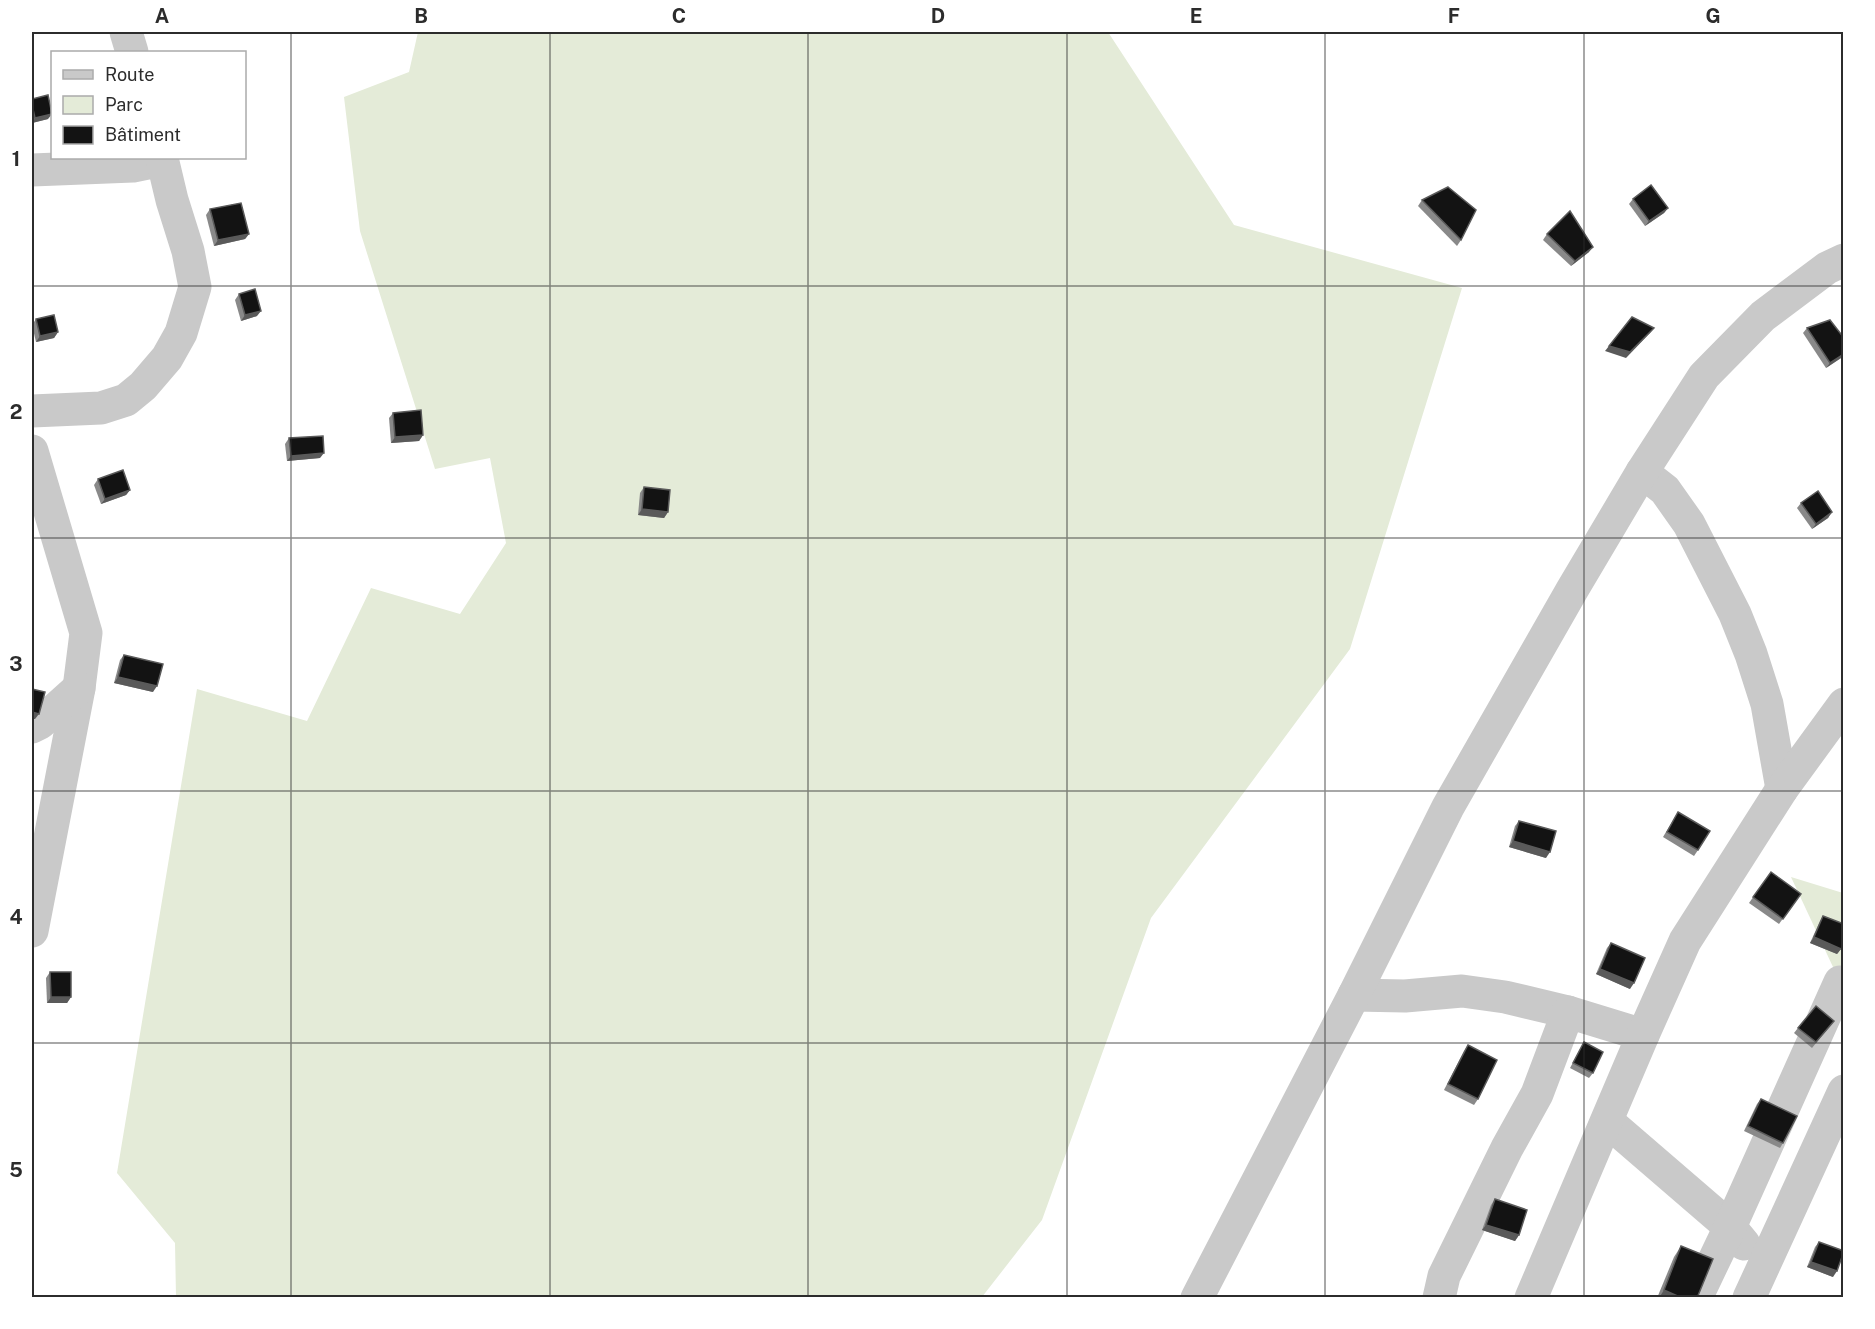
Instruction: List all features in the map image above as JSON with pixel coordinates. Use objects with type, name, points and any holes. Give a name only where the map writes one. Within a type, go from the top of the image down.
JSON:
[{"type":"street","points":[[126,32],[132,51]]},
{"type":"street","points":[[32,170],[133,166],[162,159],[188,251],[195,287],[181,333],[167,358],[143,386],[126,400],[101,408],[32,411]]},
{"type":"street","points":[[1197,1298],[1354,995],[1448,807],[1642,472],[1704,376],[1763,316],[1827,268],[1844,260]]},
{"type":"street","points":[[32,451],[86,633],[80,688],[32,931]]},
{"type":"street","points":[[1642,472],[1665,490],[1689,524],[1735,614],[1767,704],[1782,789]]},
{"type":"street","points":[[32,727],[40,723],[80,688]]},
{"type":"street","points":[[1531,1298],[1685,941],[1782,789],[1844,704]]},
{"type":"street","points":[[1696,1298],[1840,981]]},
{"type":"street","points":[[1354,995],[1405,996],[1462,992],[1504,997],[1568,1012],[1643,1035]]},
{"type":"street","points":[[1439,1298],[1444,1276],[1507,1148],[1537,1094],[1568,1012]]},
{"type":"street","points":[[1749,1298],[1844,1091]]},
{"type":"street","points":[[1607,1121],[1730,1227],[1763,1266]]},
{"type":"green space","points":[[418,32],[1108,32],[1234,225],[1462,288],[1350,649],[1151,918],[1042,1220],[982,1297],[176,1297],[175,1243],[117,1173],[197,689],[307,721],[371,588],[460,614],[506,543],[490,458],[435,469],[360,231],[344,97],[409,72]]},
{"type":"green space","points":[[1791,877],[1843,893],[1843,983],[1840,982]]},
{"type":"building","points":[[48,95],[51,114],[35,118],[32,99]]},
{"type":"building","points":[[1651,185],[1668,208],[1649,221],[1633,199]]},
{"type":"building","points":[[1448,187],[1476,210],[1461,240],[1422,200]]},
{"type":"building","points":[[241,203],[249,234],[218,240],[210,209]]},
{"type":"building","points":[[1570,211],[1593,247],[1575,261],[1547,234]]},
{"type":"building","points":[[255,289],[261,311],[245,315],[239,294]]},
{"type":"building","points":[[54,315],[58,332],[40,336],[36,319]]},
{"type":"building","points":[[1632,317],[1654,328],[1630,352],[1609,346]]},
{"type":"building","points":[[1830,320],[1844,338],[1844,354],[1830,363],[1807,328]]},
{"type":"building","points":[[421,410],[423,435],[395,437],[393,413]]},
{"type":"building","points":[[323,436],[324,453],[291,456],[289,438]]},
{"type":"building","points":[[123,470],[130,490],[105,499],[98,479]]},
{"type":"building","points":[[644,487],[670,490],[668,512],[642,509]]},
{"type":"building","points":[[1818,491],[1832,512],[1816,524],[1801,503]]},
{"type":"building","points":[[124,655],[163,664],[157,686],[118,677]]},
{"type":"building","points":[[32,689],[45,692],[39,714],[32,712]]},
{"type":"building","points":[[1678,812],[1710,831],[1698,850],[1667,832]]},
{"type":"building","points":[[1519,821],[1556,831],[1550,852],[1513,841]]},
{"type":"building","points":[[1771,872],[1801,894],[1783,919],[1753,897]]},
{"type":"building","points":[[1823,916],[1844,924],[1844,943],[1841,949],[1814,937]]},
{"type":"building","points":[[1611,943],[1645,958],[1634,983],[1600,969]]},
{"type":"building","points":[[50,972],[71,972],[71,997],[51,997]]},
{"type":"building","points":[[1816,1006],[1834,1021],[1816,1042],[1798,1028]]},
{"type":"building","points":[[1584,1042],[1603,1052],[1593,1073],[1573,1063]]},
{"type":"building","points":[[1468,1045],[1497,1060],[1478,1099],[1448,1084]]},
{"type":"building","points":[[1761,1099],[1797,1116],[1783,1143],[1748,1126]]},
{"type":"building","points":[[1495,1199],[1527,1210],[1519,1235],[1486,1225]]},
{"type":"building","points":[[1819,1242],[1844,1251],[1837,1271],[1811,1262]]},
{"type":"building","points":[[1681,1246],[1713,1259],[1697,1298],[1682,1298],[1664,1290]]}]
